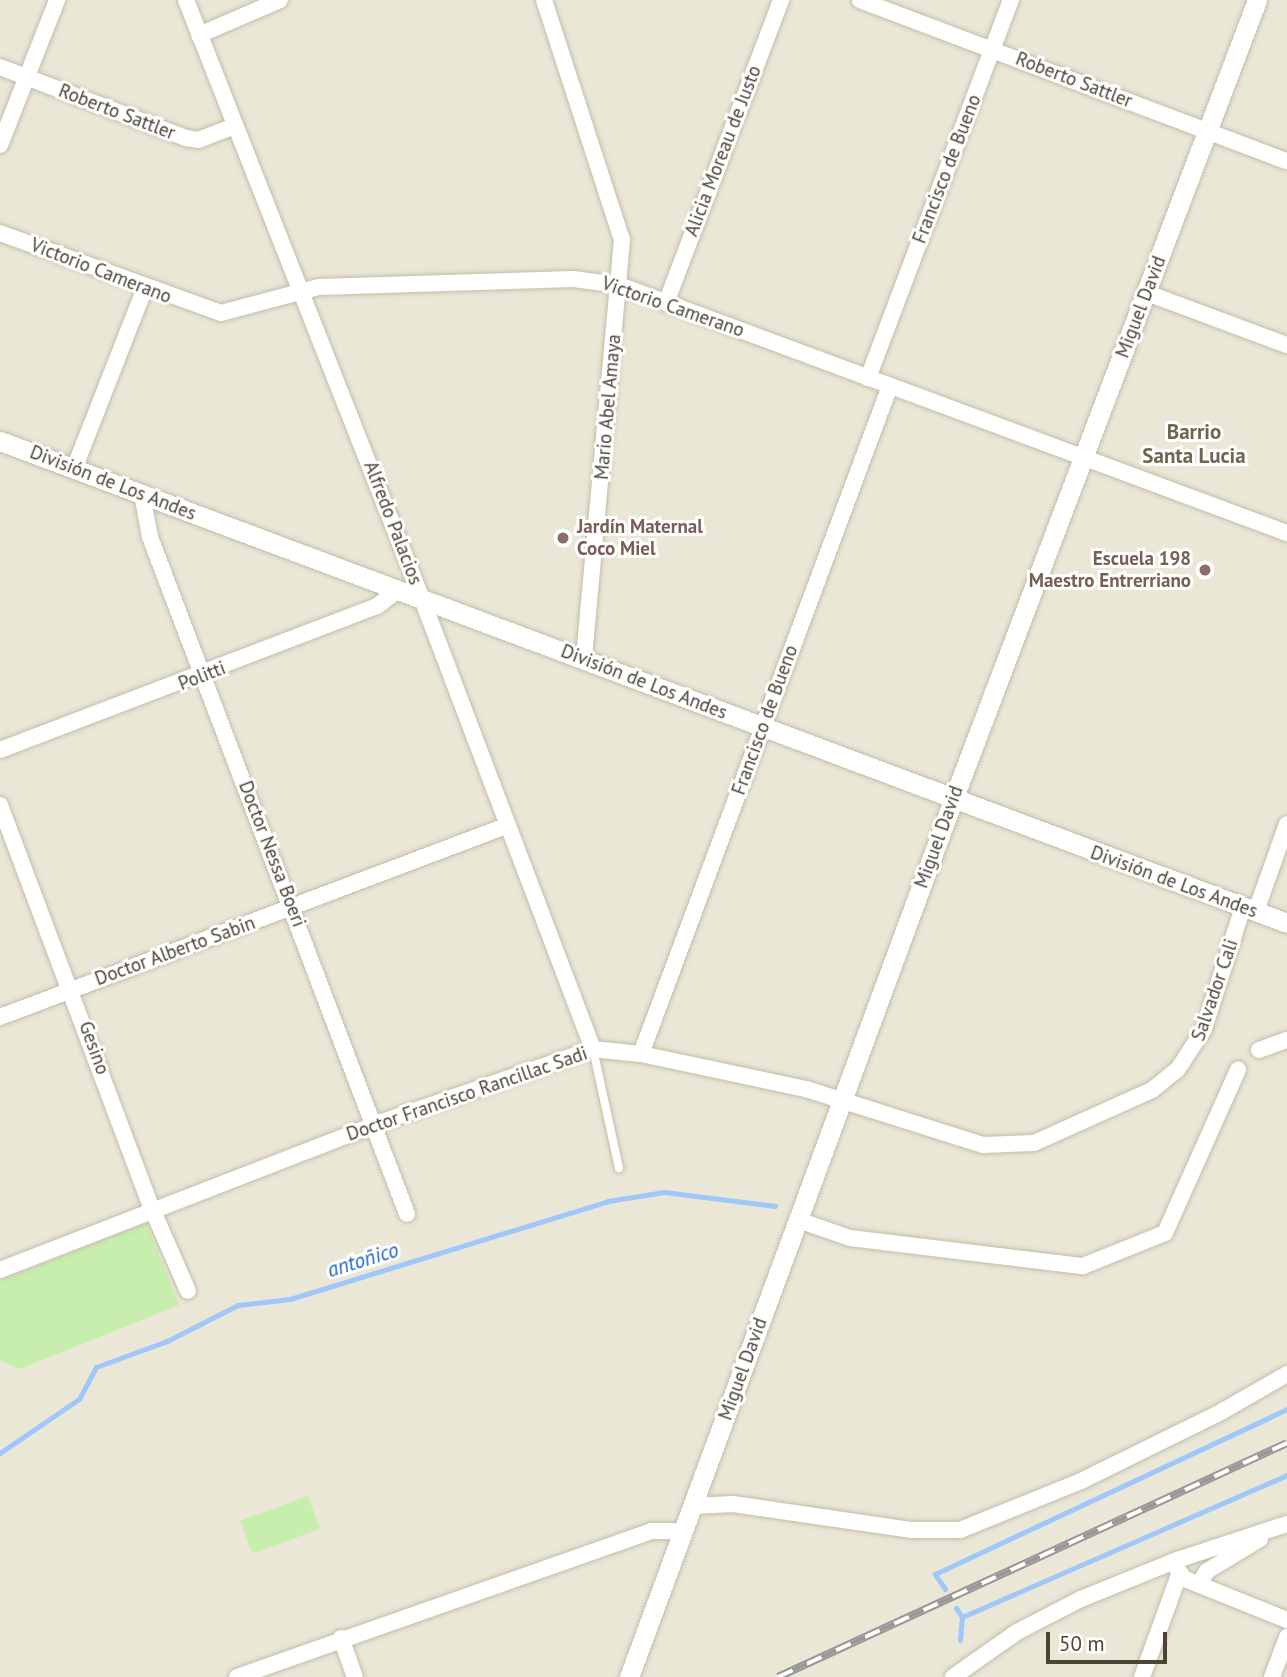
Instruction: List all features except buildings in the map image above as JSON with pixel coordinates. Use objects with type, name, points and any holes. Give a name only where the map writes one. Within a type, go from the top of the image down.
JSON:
[{"type":"street","points":[[0,145],[57,0]]},
{"type":"street","name":"Alfredo Palacios","points":[[186,0],[422,598],[506,826],[593,1049]]},
{"type":"street","points":[[199,35],[280,0]]},
{"type":"street","name":"Mario Abel Amaya","points":[[544,0],[622,240],[584,658]]},
{"type":"street","name":"Alicia Moreau de Justo","points":[[666,303],[781,0]]},
{"type":"street","name":"Roberto Sattler","points":[[860,0],[1287,161]]},
{"type":"street","name":"Francisco de Bueno","points":[[868,378],[1011,0]]},
{"type":"street","name":"Miguel David","points":[[629,1677],[953,800],[1257,0]]},
{"type":"street","name":"Roberto Sattler","points":[[0,67],[186,138],[198,140],[235,126]]},
{"type":"street","name":"Victorio Camerano","points":[[0,233],[145,288],[221,313],[301,290],[573,279],[619,285],[1287,533]]},
{"type":"street","points":[[74,469],[145,288]]},
{"type":"street","points":[[1147,293],[1287,345]]},
{"type":"street","name":"Francisco de Bueno","points":[[641,1054],[890,386]]},
{"type":"street","name":"División de Los Andes","points":[[0,441],[1287,923]]},
{"type":"street","name":"Doctor Nessa Boeri","points":[[142,494],[150,537],[407,1214]]},
{"type":"street","name":"Politti","points":[[0,750],[203,676],[377,606],[398,590]]},
{"type":"street","name":"Gesino","points":[[0,805],[73,989],[153,1211],[188,1291]]},
{"type":"street","name":"Salvador Cali","points":[[1178,1069],[1204,1029],[1249,909],[1287,824]]},
{"type":"street","name":"Doctor Alberto Sabin","points":[[0,1017],[506,826]]},
{"type":"street","points":[[1259,1050],[1287,1040]]},
{"type":"street","name":"Doctor Francisco Rancillac Sadi","points":[[0,1270],[373,1125],[593,1049],[641,1054],[842,1099],[983,1145],[1017,1147],[1048,1139],[1152,1090],[1178,1069]]},
{"type":"street","points":[[798,1220],[850,1238],[1083,1266],[1165,1233],[1238,1070]]},
{"type":"street","points":[[693,1506],[733,1504],[925,1531],[960,1530],[1081,1480],[1221,1412],[1287,1374]]},
{"type":"street","points":[[953,1677],[1047,1615],[1283,1525]]},
{"type":"street","points":[[1199,1584],[1207,1571],[1283,1525]]},
{"type":"street","points":[[237,1677],[341,1638],[651,1531],[682,1531]]},
{"type":"street","points":[[1175,1568],[1199,1584],[1287,1620]]},
{"type":"street","points":[[1142,1677],[1175,1568]]},
{"type":"street","points":[[1272,1677],[1287,1637]]},
{"type":"street","points":[[341,1638],[355,1677]]},
{"type":"lane","points":[[593,1049],[619,1168]]},
{"type":"shaded area","points":[[0,0],[1287,0],[1287,1677],[0,1677]]},
{"type":"green space","points":[[146,1223],[179,1305],[20,1369],[0,1361],[0,1281]]},
{"type":"green space","points":[[308,1496],[320,1529],[252,1554],[240,1521]]},
{"type":"waterway","name":"antoñico","points":[[0,1453],[79,1399],[96,1367],[167,1341],[238,1305],[290,1299],[608,1201],[664,1192],[775,1206]]},
{"type":"waterway","points":[[945,1589],[935,1574],[1287,1409]]},
{"type":"waterway","points":[[960,1640],[962,1617],[1287,1475]]},
{"type":"waterway","points":[[956,1608],[962,1617]]},
{"type":"railway","points":[[778,1677],[1287,1443]]},
{"type":"place","name":"Jardín Maternal Coco Miel","points":[[563,538]]},
{"type":"place","name":"Escuela 198 Maestro Entrerriano","points":[[1205,570]]},
{"type":"district","name":"Barrio Santa Lucia","points":[[1194,444]]}]
